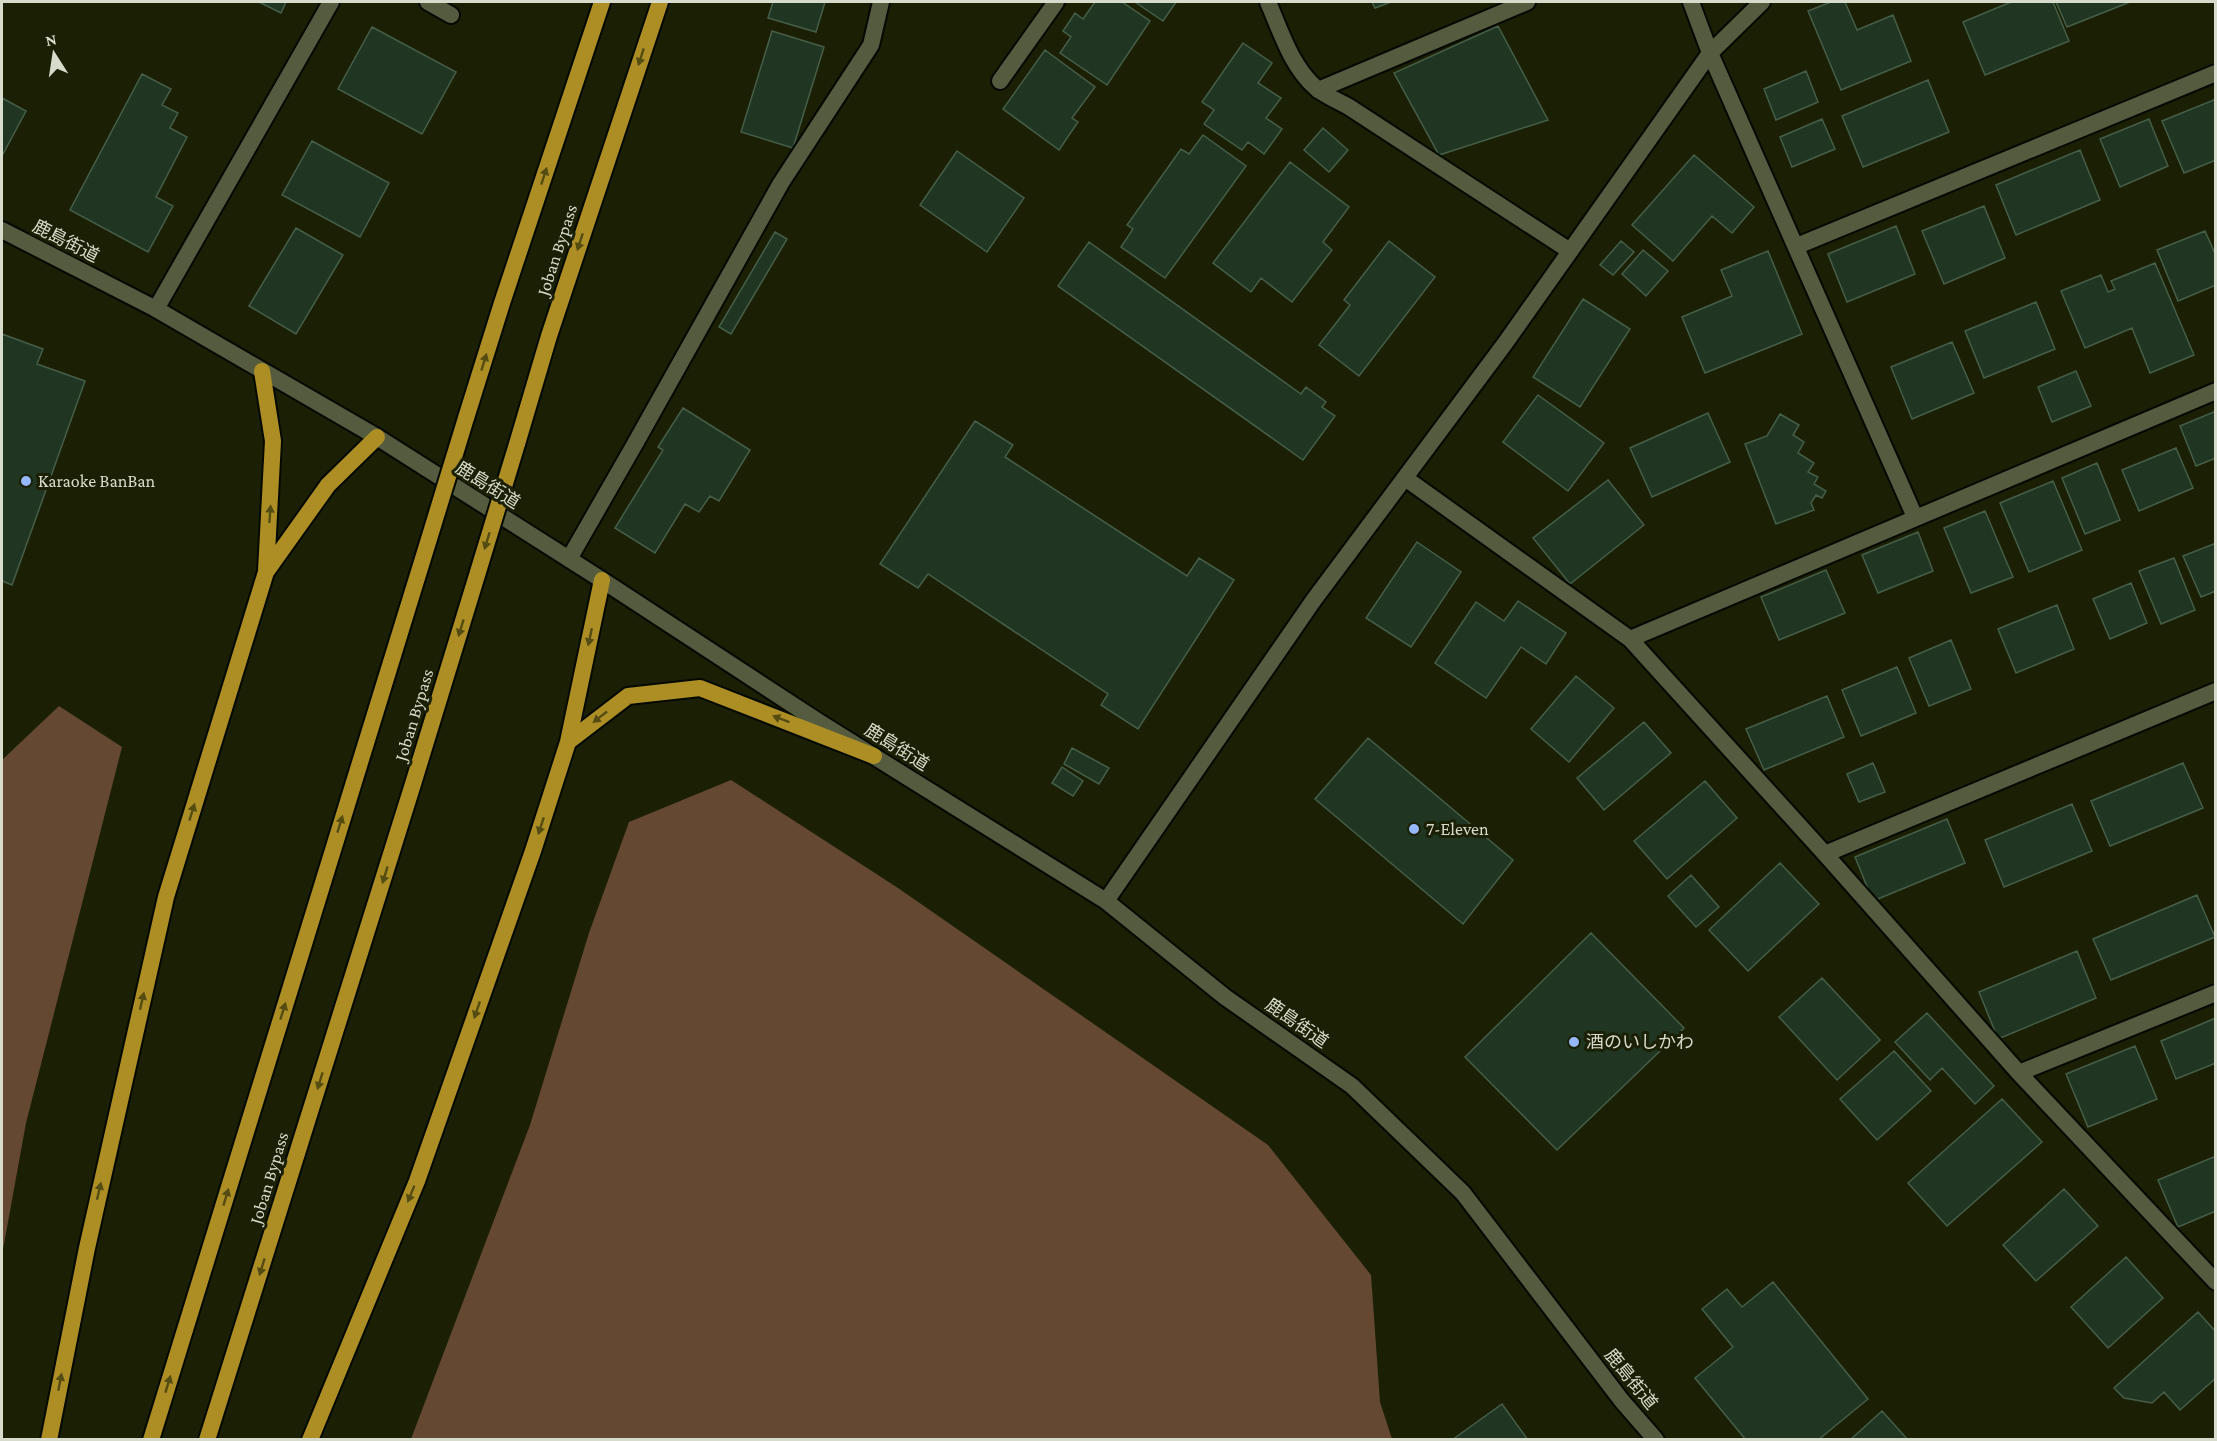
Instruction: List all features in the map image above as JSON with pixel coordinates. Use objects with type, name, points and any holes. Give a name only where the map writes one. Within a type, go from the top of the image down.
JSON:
[{"type":"highway","name":"Joban Bypass","points":[[151,1440],[502,303],[602,2]]},
{"type":"highway","name":"Joban Bypass","points":[[207,1440],[414,784],[549,336],[660,2]]},
{"type":"highway","points":[[49,1440],[87,1248],[166,897],[266,572],[273,441],[262,370]]},
{"type":"highway","points":[[266,572],[328,485],[377,437]]},
{"type":"highway","points":[[310,1440],[417,1181],[533,851],[568,742],[603,580]]},
{"type":"highway","points":[[568,742],[628,696],[700,688],[874,756]]},
{"type":"street","points":[[156,309],[331,2]]},
{"type":"street","points":[[428,2],[451,15]]},
{"type":"street","points":[[569,559],[781,183],[871,45],[881,2]]},
{"type":"street","points":[[1000,81],[1056,2]]},
{"type":"street","points":[[1268,2],[1303,75],[1318,90],[1349,107],[1570,251]]},
{"type":"street","points":[[1318,90],[1527,2]]},
{"type":"street","points":[[1691,2],[1710,53],[1915,517]]},
{"type":"street","points":[[1106,901],[1313,601],[1506,342],[1710,53],[1762,2]]},
{"type":"street","points":[[1797,246],[2216,73]]},
{"type":"street","name":"鹿島街道","points":[[2,230],[156,309],[377,437],[603,580],[809,716],[1106,901],[1225,996],[1352,1086],[1463,1193],[1622,1401],[1656,1440]]},
{"type":"street","points":[[1630,639],[2216,391]]},
{"type":"street","points":[[1405,478],[1630,639],[2019,1073],[2216,1282]]},
{"type":"street","points":[[1825,854],[2216,691]]},
{"type":"street","points":[[2019,1073],[2216,993]]},
{"type":"shaded area","points":[[59,706],[122,747],[26,1123],[2,1255],[2,760]]},
{"type":"shaded area","points":[[731,780],[898,888],[1268,1145],[1371,1275],[1380,1402],[1392,1439],[411,1439],[530,1125],[589,933],[629,822]]},
{"type":"building","points":[[259,2],[286,2],[281,13]]},
{"type":"building","points":[[773,2],[825,2],[816,32],[768,18]]},
{"type":"building","points":[[1095,2],[1122,2],[1150,21],[1107,85],[1060,53],[1071,37],[1063,31],[1075,13],[1083,19]]},
{"type":"building","points":[[1135,2],[1176,2],[1163,21]]},
{"type":"building","points":[[1372,2],[1391,2],[1375,8]]},
{"type":"building","points":[[1831,2],[1845,2],[1857,30],[1893,15],[1911,61],[1841,90],[1808,11]]},
{"type":"building","points":[[2011,2],[2053,2],[2069,41],[1985,75],[1963,22]]},
{"type":"building","points":[[2056,2],[2130,2],[2067,27]]},
{"type":"building","points":[[1498,26],[1548,120],[1439,155],[1394,73]]},
{"type":"building","points":[[372,27],[456,72],[422,134],[338,89]]},
{"type":"building","points":[[772,31],[824,47],[793,148],[741,132]]},
{"type":"building","points":[[1243,43],[1272,63],[1258,83],[1281,98],[1266,118],[1282,129],[1264,154],[1248,142],[1242,150],[1204,124],[1214,110],[1202,102]]},
{"type":"building","points":[[1045,50],[1095,87],[1072,118],[1078,122],[1059,150],[1003,109]]},
{"type":"building","points":[[1806,71],[1818,102],[1776,120],[1764,89]]},
{"type":"building","points":[[142,74],[171,89],[162,105],[178,113],[170,128],[187,137],[156,197],[173,206],[148,252],[70,210]]},
{"type":"building","points":[[1928,80],[1949,132],[1863,167],[1842,116]]},
{"type":"building","points":[[2,98],[26,111],[2,156]]},
{"type":"building","points":[[2216,99],[2216,160],[2184,173],[2162,121]]},
{"type":"building","points":[[1822,119],[1835,149],[1792,167],[1780,137]]},
{"type":"building","points":[[2149,119],[2168,166],[2120,187],[2100,139]]},
{"type":"building","points":[[1323,128],[1348,150],[1329,172],[1304,150]]},
{"type":"building","points":[[1203,135],[1246,166],[1165,278],[1121,247],[1133,229],[1127,225],[1181,149],[1189,154]]},
{"type":"building","points":[[312,141],[389,183],[360,237],[282,195]]},
{"type":"building","points":[[2080,150],[2100,200],[2016,235],[1996,185]]},
{"type":"building","points":[[957,151],[1024,198],[987,252],[920,205]]},
{"type":"building","points":[[1694,155],[1754,207],[1732,233],[1712,216],[1673,261],[1632,225]]},
{"type":"building","points":[[1290,162],[1349,207],[1323,242],[1332,250],[1292,302],[1261,278],[1251,292],[1213,263]]},
{"type":"building","points":[[1984,206],[2005,258],[1944,284],[1922,231]]},
{"type":"building","points":[[1896,226],[1915,274],[1847,302],[1828,254]]},
{"type":"building","points":[[296,228],[343,255],[296,334],[249,306]]},
{"type":"building","points":[[2205,231],[2216,256],[2216,285],[2178,301],[2157,250]]},
{"type":"building","points":[[775,232],[787,239],[731,334],[719,327]]},
{"type":"building","points":[[1389,241],[1435,277],[1359,376],[1319,345],[1350,305],[1344,300]]},
{"type":"building","points":[[1621,241],[1634,252],[1613,275],[1600,265]]},
{"type":"building","points":[[1089,242],[1301,394],[1306,387],[1326,402],[1322,407],[1335,416],[1303,460],[1058,286]]},
{"type":"building","points":[[1643,250],[1668,271],[1646,296],[1622,274]]},
{"type":"building","points":[[1768,251],[1802,334],[1705,373],[1682,317],[1732,296],[1721,270]]},
{"type":"building","points":[[2155,263],[2194,355],[2150,373],[2132,328],[2085,348],[2061,291],[2101,275],[2108,292],[2115,289],[2111,281]]},
{"type":"building","points":[[1583,299],[1630,329],[1580,407],[1533,377]]},
{"type":"building","points":[[2036,302],[2055,349],[1984,378],[1965,331]]},
{"type":"building","name":"Karaoke BanBan","points":[[2,334],[43,349],[37,364],[85,381],[12,585],[2,581]]},
{"type":"building","points":[[1952,342],[1974,393],[1912,419],[1891,367]]},
{"type":"building","points":[[2076,371],[2091,406],[2052,422],[2038,387]]},
{"type":"building","points":[[1538,395],[1604,443],[1568,491],[1503,442]]},
{"type":"building","points":[[683,408],[750,450],[719,501],[710,496],[699,512],[685,504],[655,553],[615,528],[663,450],[658,447]]},
{"type":"building","points":[[2216,411],[2216,458],[2196,466],[2180,426]]},
{"type":"building","points":[[1708,413],[1730,462],[1652,497],[1630,448]]},
{"type":"building","points":[[1780,414],[1799,425],[1793,435],[1804,442],[1798,453],[1814,463],[1808,472],[1818,477],[1814,484],[1826,491],[1822,498],[1816,495],[1811,503],[1814,510],[1776,524],[1745,444],[1767,436]]},
{"type":"building","points":[[975,421],[1013,445],[1005,457],[1187,576],[1199,558],[1234,580],[1138,729],[1101,705],[1108,694],[928,574],[918,588],[880,564]]},
{"type":"building","points":[[2176,448],[2193,488],[2139,511],[2122,470]]},
{"type":"building","points":[[2097,463],[2120,520],[2085,534],[2062,478]]},
{"type":"building","points":[[1608,480],[1644,525],[1570,584],[1533,538]]},
{"type":"building","points":[[2053,481],[2082,550],[2029,572],[2000,503]]},
{"type":"building","points":[[1985,511],[2013,577],[1971,593],[1944,528]]},
{"type":"building","points":[[1918,532],[1933,571],[1878,593],[1862,555]]},
{"type":"building","points":[[1417,542],[1461,572],[1411,647],[1366,618]]},
{"type":"building","points":[[2216,543],[2216,591],[2201,597],[2183,556]]},
{"type":"building","points":[[2174,558],[2195,610],[2161,624],[2139,571]]},
{"type":"building","points":[[1826,570],[1845,613],[1779,640],[1761,597]]},
{"type":"building","points":[[2131,583],[2147,623],[2110,639],[2093,599]]},
{"type":"building","points":[[1518,601],[1566,633],[1546,664],[1521,647],[1486,698],[1435,663],[1476,602],[1504,621]]},
{"type":"building","points":[[2057,605],[2074,649],[2016,673],[1998,629]]},
{"type":"building","points":[[1951,640],[1971,689],[1929,706],[1909,658]]},
{"type":"building","points":[[1897,667],[1916,713],[1861,736],[1842,690]]},
{"type":"building","points":[[1576,676],[1614,708],[1569,762],[1531,729]]},
{"type":"building","points":[[1827,696],[1844,737],[1764,770],[1746,729]]},
{"type":"building","points":[[1644,722],[1671,753],[1604,810],[1577,778]]},
{"type":"building","name":"7-Eleven","points":[[1368,738],[1513,860],[1463,924],[1315,799]]},
{"type":"building","points":[[1072,748],[1109,768],[1099,784],[1064,764]]},
{"type":"building","points":[[1873,763],[1885,792],[1859,802],[1847,774]]},
{"type":"building","points":[[2183,763],[2203,808],[2110,846],[2091,801]]},
{"type":"building","points":[[1062,767],[1083,781],[1073,796],[1052,783]]},
{"type":"building","points":[[1705,781],[1737,818],[1667,879],[1634,841]]},
{"type":"building","points":[[2072,804],[2092,851],[2004,887],[1985,840]]},
{"type":"building","points":[[1947,819],[1965,863],[1873,901],[1855,857]]},
{"type":"building","points":[[1780,863],[1819,904],[1748,971],[1709,930]]},
{"type":"building","points":[[1691,875],[1719,907],[1696,927],[1668,896]]},
{"type":"building","points":[[2197,895],[2215,937],[2111,980],[2093,939]]},
{"type":"building","name":"酒のいしかわ","points":[[1591,933],[1684,1028],[1557,1150],[1465,1057]]},
{"type":"building","points":[[2077,951],[2096,998],[1998,1039],[1979,992]]},
{"type":"building","points":[[1822,978],[1880,1040],[1837,1080],[1779,1017]]},
{"type":"building","points":[[1927,1013],[1994,1086],[1975,1104],[1942,1068],[1930,1080],[1895,1042]]},
{"type":"building","points":[[2216,1018],[2216,1063],[2176,1079],[2161,1041]]},
{"type":"building","points":[[2135,1046],[2157,1099],[2088,1127],[2066,1074]]},
{"type":"building","points":[[1894,1051],[1931,1091],[1877,1140],[1840,1099]]},
{"type":"building","points":[[2002,1099],[2042,1142],[1947,1226],[1908,1183]]},
{"type":"building","points":[[2216,1156],[2216,1211],[2178,1227],[2158,1180]]},
{"type":"building","points":[[2064,1189],[2098,1226],[2036,1281],[2003,1245]]},
{"type":"building","points":[[2126,1257],[2163,1298],[2108,1348],[2071,1307]]},
{"type":"building","points":[[1773,1282],[1868,1399],[1818,1440],[1746,1440],[1695,1378],[1733,1347],[1702,1309],[1727,1289],[1742,1307]]},
{"type":"building","points":[[2198,1312],[2216,1332],[2216,1378],[2180,1410],[2164,1392],[2152,1403],[2124,1398],[2114,1388]]},
{"type":"building","points":[[1502,1404],[1528,1440],[1452,1440]]},
{"type":"building","points":[[1882,1411],[1908,1440],[1850,1440]]},
{"type":"place","name":"Karaoke BanBan","points":[[26,481]]},
{"type":"place","name":"7-Eleven","points":[[1414,829]]},
{"type":"place","name":"酒のいしかわ","points":[[1574,1042]]}]
